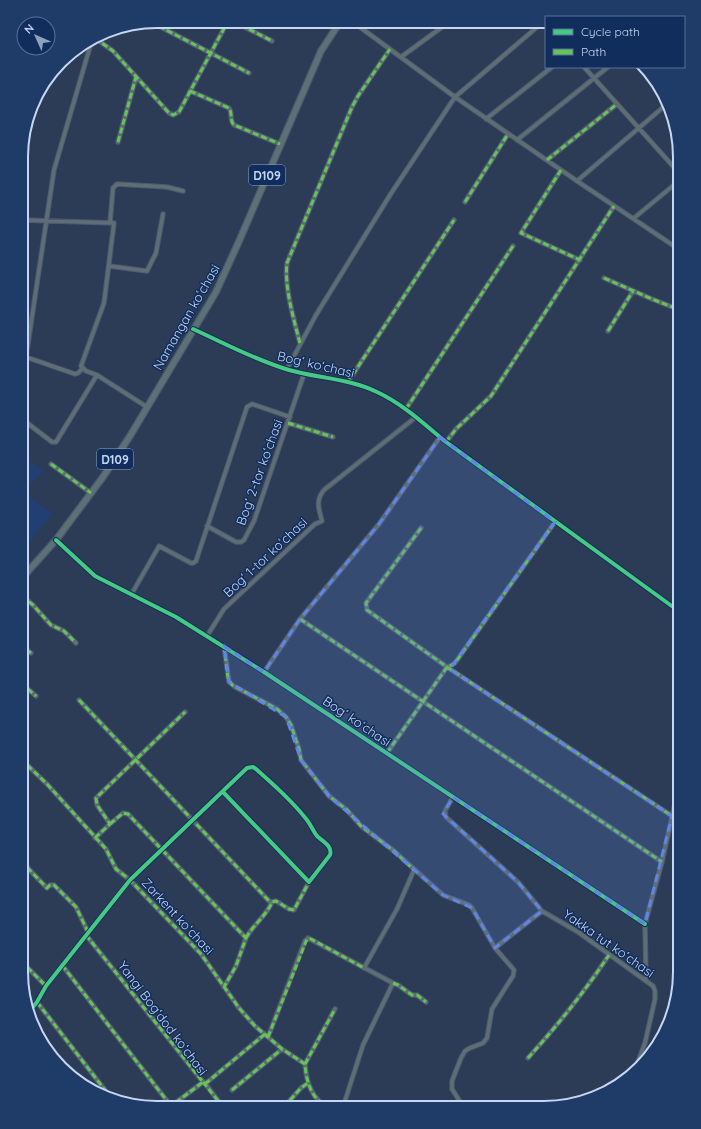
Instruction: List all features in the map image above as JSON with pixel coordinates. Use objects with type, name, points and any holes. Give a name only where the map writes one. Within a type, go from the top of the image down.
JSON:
[{"type":"main road","name":"Namangan koʻchasi","points":[[28,571],[56,540],[126,442],[216,292],[321,51],[336,28]]},
{"type":"street","points":[[162,28],[249,72]]},
{"type":"street","points":[[100,41],[113,51],[169,114],[173,115],[179,112],[224,28]]},
{"type":"street","points":[[247,28],[272,41]]},
{"type":"street","points":[[361,28],[486,119],[673,245]]},
{"type":"street","points":[[402,58],[441,28]]},
{"type":"street","points":[[287,369],[316,315],[390,196],[455,97],[536,28]]},
{"type":"street","points":[[28,345],[56,161],[90,47]]},
{"type":"street","points":[[300,343],[291,308],[287,278],[287,263],[352,107],[390,49]]},
{"type":"street","points":[[486,119],[551,68]]},
{"type":"street","points":[[585,68],[673,166]]},
{"type":"street","points":[[517,140],[607,68]]},
{"type":"street","points":[[118,142],[136,77]]},
{"type":"street","points":[[190,91],[229,108],[234,126],[280,144]]},
{"type":"street","points":[[547,160],[618,104]]},
{"type":"street","points":[[577,181],[663,108]]},
{"type":"street","points":[[465,202],[508,134]]},
{"type":"street","points":[[561,170],[521,233],[580,260]]},
{"type":"street","points":[[110,223],[113,188],[117,184],[167,187],[183,191]]},
{"type":"street","points":[[634,218],[673,186]]},
{"type":"street","points":[[446,442],[456,429],[491,396],[614,206]]},
{"type":"street","points":[[109,266],[147,271],[156,253],[163,214]]},
{"type":"street","points":[[28,220],[114,224],[104,303],[81,365],[83,368]]},
{"type":"street","points":[[348,382],[454,220]]},
{"type":"street","points":[[406,409],[513,246]]},
{"type":"street","points":[[604,278],[673,307]]},
{"type":"street","points":[[608,331],[633,291]]},
{"type":"street","name":"Bogʻ koʻchasi","points":[[193,329],[267,363],[304,374],[348,382],[377,391],[406,409],[446,442],[673,607]]},
{"type":"street","points":[[28,359],[75,374],[83,368]]},
{"type":"street","points":[[83,368],[97,375],[147,407]]},
{"type":"street","name":"Bogʻ 2-tor koʻchasi","points":[[207,526],[236,542],[242,542],[244,540],[254,521],[304,374]]},
{"type":"street","points":[[28,424],[52,442],[56,442],[97,375]]},
{"type":"street","name":"Bogʻ 2-tor koʻchasi","points":[[131,594],[160,546],[191,563],[194,562],[247,407],[252,404],[290,416]]},
{"type":"street","name":"Bogʻ 1-tor koʻchasi","points":[[207,636],[224,609],[315,524],[322,521],[318,504],[319,498],[324,490],[416,417]]},
{"type":"street","points":[[288,423],[333,437]]},
{"type":"street","points":[[264,672],[300,619],[379,524],[440,437]]},
{"type":"street","points":[[51,464],[91,493]]},
{"type":"street","points":[[387,753],[447,667],[455,663],[555,522]]},
{"type":"street","points":[[421,528],[366,603],[365,606],[369,612],[447,667],[672,816]]},
{"type":"street","name":"Bogʻ koʻchasi","points":[[56,540],[95,576],[176,617],[224,646],[645,924]]},
{"type":"street","points":[[28,601],[51,625],[64,631],[76,643]]},
{"type":"street","points":[[300,619],[662,862]]},
{"type":"street","points":[[224,646],[228,678],[232,685],[277,709],[286,717],[291,725],[301,760],[329,796],[347,810],[362,826],[394,851],[443,895],[472,908],[495,948],[513,968],[514,974],[492,1008],[487,1038],[483,1043],[465,1051],[461,1058],[452,1081],[452,1089],[460,1101]]},
{"type":"street","points":[[28,689],[36,696]]},
{"type":"street","points":[[79,700],[271,903]]},
{"type":"street","points":[[110,824],[97,805],[96,798],[185,712]]},
{"type":"street","name":"Zarkent koʻchasi","points":[[28,766],[47,784],[106,849],[116,870],[130,880],[201,954],[239,1008],[255,1026],[282,1049],[305,1064]]},
{"type":"street","points":[[33,1007],[46,986],[62,965],[130,880],[247,768],[253,767],[295,806],[307,820],[317,836],[331,850],[330,855],[309,882],[294,910],[276,902],[271,903]]},
{"type":"street","points":[[223,792],[309,882]]},
{"type":"street","name":"Yakka tut koʻchasi","points":[[453,797],[445,811],[446,817],[518,882],[542,910],[578,932],[646,980],[654,988],[656,994],[655,999],[645,1043],[639,1059]]},
{"type":"street","points":[[646,980],[645,924],[662,862],[673,812]]},
{"type":"street","points":[[95,838],[123,813],[128,814],[246,938]]},
{"type":"street","name":"Yangi Bogʻdod koʻchasi","points":[[28,868],[47,888],[50,885],[54,885],[76,907],[87,934],[204,1083],[179,1101]]},
{"type":"street","points":[[364,968],[396,909],[414,870]]},
{"type":"street","points":[[224,987],[236,966],[246,938],[252,928],[269,908],[271,903]]},
{"type":"street","points":[[495,948],[542,910]]},
{"type":"street","points":[[218,1101],[204,1083],[267,1036],[306,939],[311,939],[398,985],[412,995],[417,995],[426,1002]]},
{"type":"street","points":[[528,1058],[557,1026],[609,955]]},
{"type":"street","points":[[62,965],[166,1101]]},
{"type":"street","points":[[28,968],[46,986]]},
{"type":"street","points":[[636,973],[646,970]]},
{"type":"street","points":[[345,1101],[363,1045],[393,983]]},
{"type":"street","points":[[37,1002],[105,1089]]},
{"type":"street","points":[[318,1101],[308,1083],[305,1064],[335,1008]]},
{"type":"street","points":[[232,1090],[282,1049]]},
{"type":"street","points":[[289,1101],[300,1088],[308,1083]]},
{"type":"highlighted area","points":[[440,437],[555,522],[450,669],[672,816],[645,924],[453,797],[443,814],[518,882],[542,911],[495,948],[472,908],[443,895],[329,796],[301,760],[286,717],[229,682],[224,646],[264,672],[300,619],[379,524]]},
{"type":"shaded area","points":[[28,460],[44,470],[28,488]]},
{"type":"shaded area","points":[[28,496],[52,513],[31,541],[28,539]]},
{"type":"marked path","points":[[163,28],[249,73]]},
{"type":"marked path","points":[[100,41],[113,51],[169,113],[173,115],[179,112],[224,28]]},
{"type":"marked path","points":[[247,28],[272,41]]},
{"type":"marked path","points":[[300,343],[288,293],[286,272],[287,263],[352,107],[390,49]]},
{"type":"marked path","points":[[118,142],[136,77]]},
{"type":"marked path","points":[[190,91],[229,108],[234,125],[280,144]]},
{"type":"marked path","points":[[547,160],[617,104]]},
{"type":"marked path","points":[[465,202],[508,134]]},
{"type":"marked path","points":[[561,170],[521,233],[580,260]]},
{"type":"marked path","points":[[446,442],[456,429],[491,396],[614,206]]},
{"type":"marked path","points":[[348,382],[454,220]]},
{"type":"marked path","points":[[406,409],[513,246]]},
{"type":"marked path","points":[[604,278],[673,307]]},
{"type":"marked path","points":[[608,331],[633,291]]},
{"type":"marked path","points":[[288,423],[333,437]]},
{"type":"marked path","points":[[51,464],[91,493]]},
{"type":"marked path","points":[[387,753],[447,667],[455,663],[555,522]]},
{"type":"marked path","points":[[421,528],[366,603],[367,610],[447,667],[672,816]]},
{"type":"marked path","points":[[28,601],[51,625],[64,631],[76,643]]},
{"type":"marked path","points":[[300,619],[662,862]]},
{"type":"marked path","points":[[224,646],[228,678],[232,685],[277,709],[286,717],[291,725],[301,760],[329,796],[347,810],[361,826],[394,851],[414,870]]},
{"type":"marked path","points":[[28,689],[36,696]]},
{"type":"marked path","points":[[79,700],[271,903]]},
{"type":"marked path","points":[[95,838],[110,824],[97,805],[96,798],[185,712]]},
{"type":"marked path","points":[[28,766],[47,784],[106,849],[116,869],[130,880],[201,954],[239,1008],[255,1026],[282,1049],[305,1064],[311,1090],[319,1101]]},
{"type":"marked path","points":[[110,824],[123,813],[128,814],[246,938],[236,966],[224,987]]},
{"type":"marked path","points":[[28,868],[47,888],[50,885],[54,885],[76,907],[88,932]]},
{"type":"marked path","points":[[246,938],[270,907],[272,902],[276,901],[289,909],[294,910],[309,882]]},
{"type":"marked path","points":[[86,935],[203,1082],[178,1101]]},
{"type":"marked path","points":[[268,1037],[307,939],[311,939],[364,968]]},
{"type":"marked path","points":[[528,1058],[571,1008],[609,955]]},
{"type":"marked path","points":[[62,965],[167,1101]]},
{"type":"marked path","points":[[28,968],[46,986]]},
{"type":"marked path","points":[[393,983],[412,995],[417,995],[426,1002]]},
{"type":"marked path","points":[[37,1002],[105,1089]]},
{"type":"marked path","points":[[305,1064],[335,1009]]},
{"type":"marked path","points":[[205,1084],[265,1034]]},
{"type":"marked path","points":[[232,1090],[282,1049]]},
{"type":"marked path","points":[[203,1082],[218,1101]]},
{"type":"marked path","points":[[289,1101],[301,1088],[308,1083]]},
{"type":"cycle path","points":[[193,329],[276,366],[300,373],[356,384],[377,392],[396,402],[446,442],[673,607]]},
{"type":"cycle path","points":[[56,540],[95,576],[176,617],[264,672],[645,924]]},
{"type":"cycle path","points":[[33,1007],[46,986],[130,880],[247,768],[253,767],[256,769],[289,800],[307,820],[317,836],[329,846],[331,852],[330,855],[309,882],[223,792]]}]
